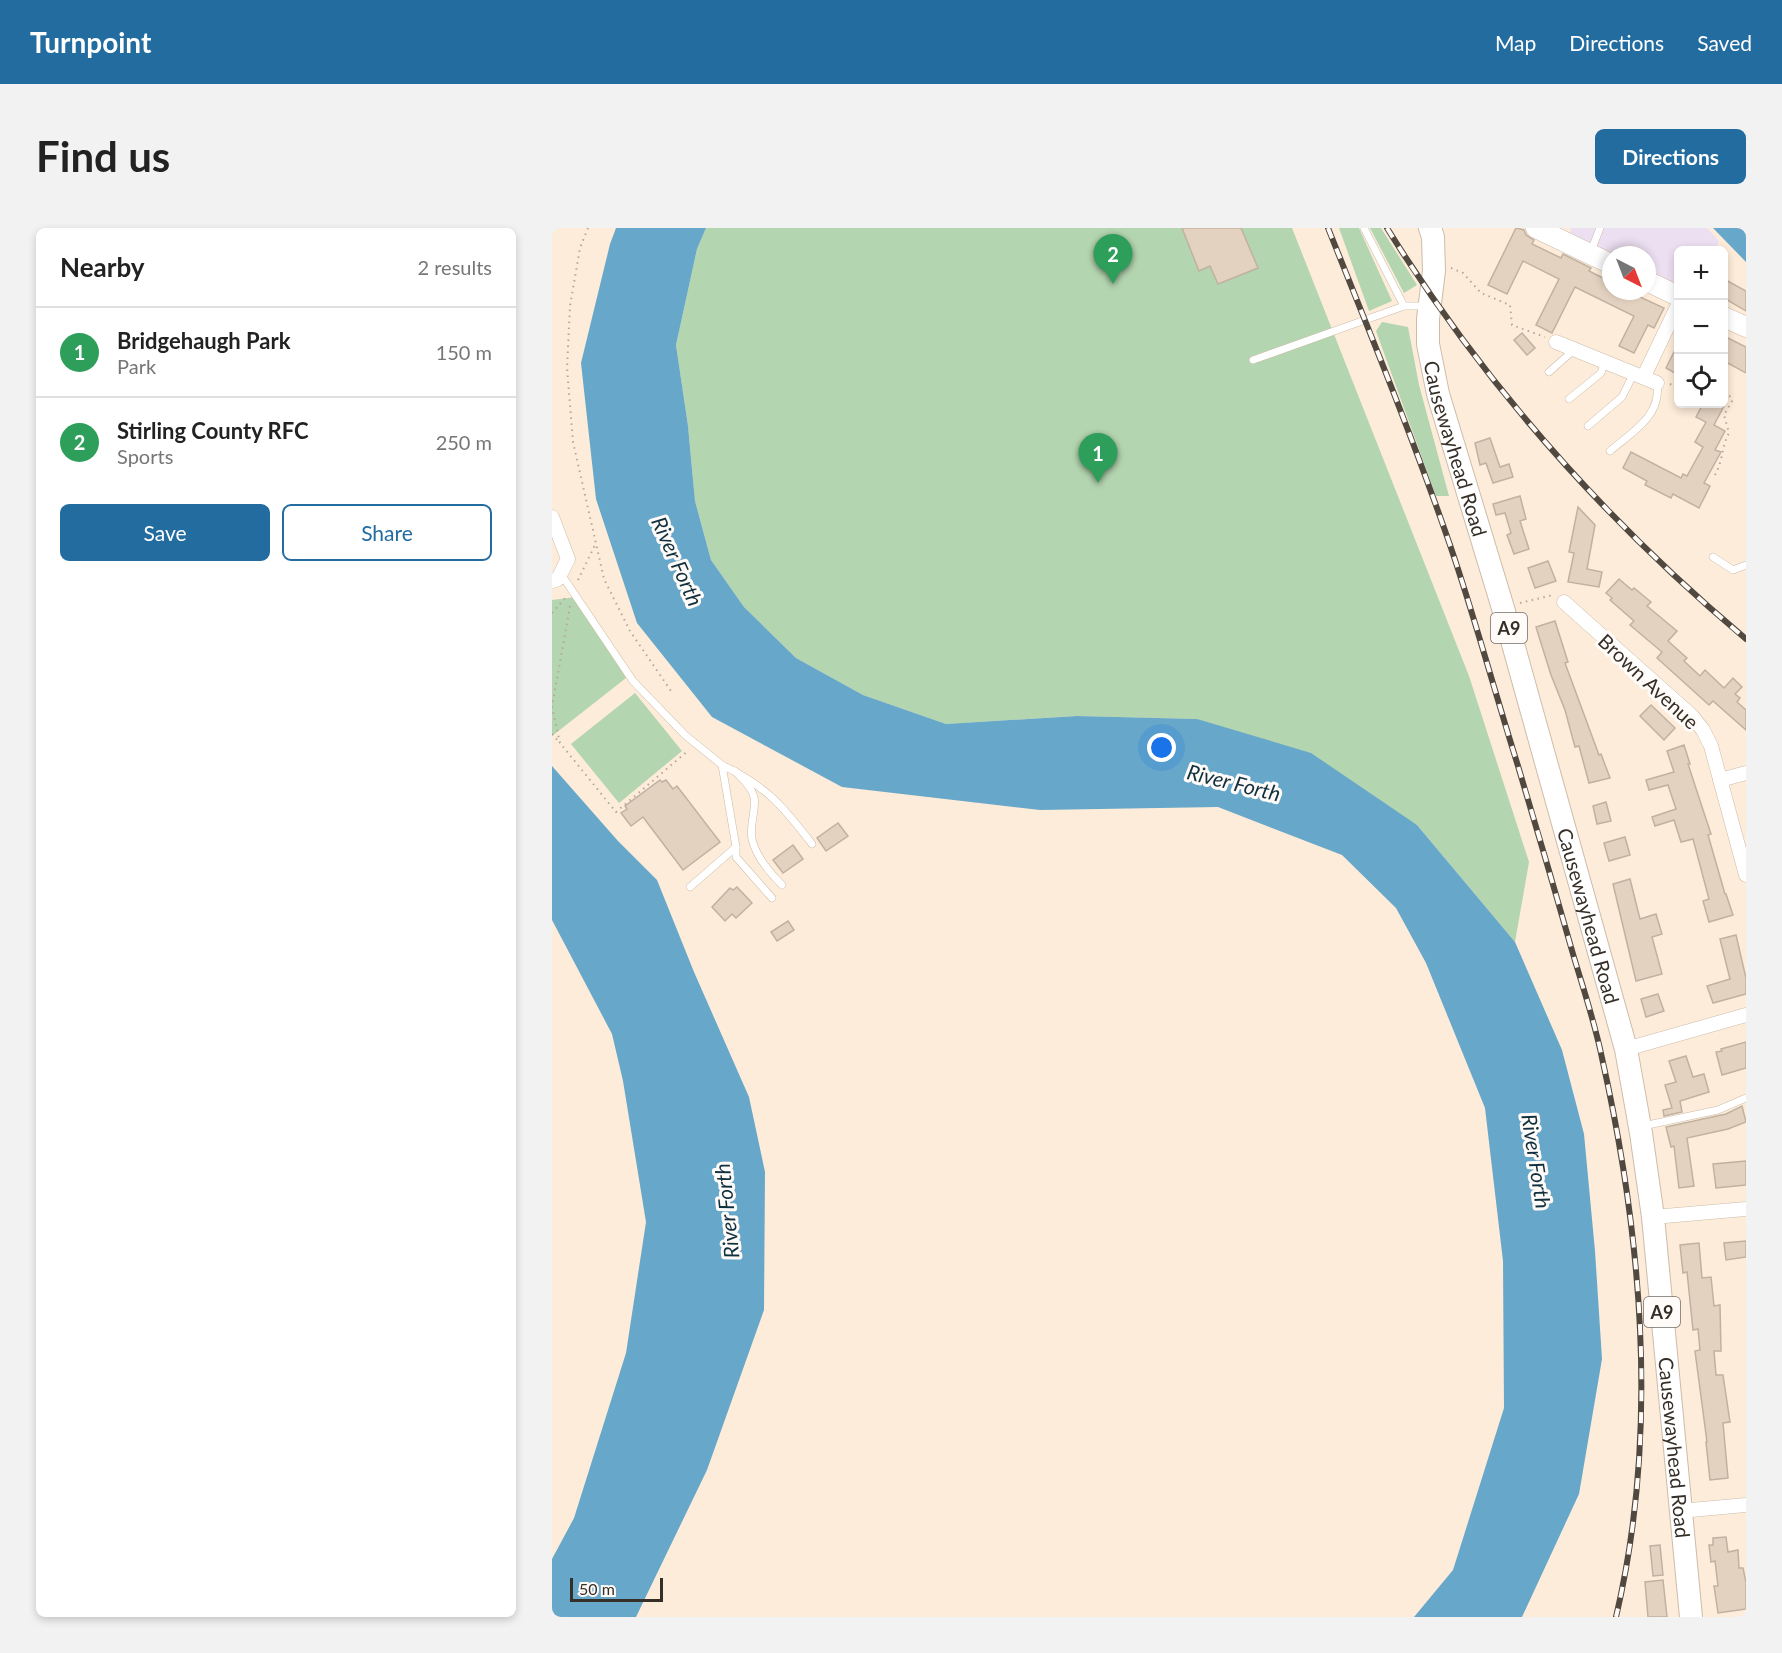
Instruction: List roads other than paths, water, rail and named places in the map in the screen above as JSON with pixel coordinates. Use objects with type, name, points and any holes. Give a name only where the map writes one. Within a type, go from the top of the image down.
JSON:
[{"type":"main road","name":"Causewayhead Road","points":[[1430,228],[1433,237],[1434,271],[1428,344],[1438,394],[1503,608],[1626,1049],[1653,1217],[1691,1617]]},
{"type":"main road","points":[[1536,228],[1602,260]]},
{"type":"main road","points":[[1656,285],[1674,294]]},
{"type":"main road","points":[[1728,319],[1746,327]]},
{"type":"street","points":[[1639,374],[1674,312]]},
{"type":"street","points":[[1556,342],[1664,384]]},
{"type":"street","points":[[552,517],[568,559],[556,578]]},
{"type":"street","name":"Brown Avenue","points":[[1564,602],[1692,716],[1703,730],[1711,747],[1746,875]]},
{"type":"street","points":[[1720,780],[1746,773]]},
{"type":"street","points":[[1626,1049],[1746,1015]]},
{"type":"street","points":[[1653,1217],[1746,1209]]},
{"type":"street","points":[[1680,1511],[1746,1505]]},
{"type":"lane","points":[[1364,228],[1404,306]]},
{"type":"lane","points":[[1590,254],[1600,228]]},
{"type":"lane","points":[[1253,360],[1404,306],[1430,307]]},
{"type":"lane","points":[[1550,372],[1575,349]]},
{"type":"lane","points":[[1569,399],[1601,373],[1605,361]]},
{"type":"lane","points":[[1588,426],[1622,397],[1639,374]]},
{"type":"lane","points":[[1610,451],[1649,418],[1664,384]]},
{"type":"lane","points":[[1713,557],[1733,570],[1746,565]]},
{"type":"lane","points":[[556,578],[572,590],[633,681],[696,744],[722,765],[767,791],[812,844]]},
{"type":"lane","points":[[722,765],[736,857],[772,898]]},
{"type":"lane","points":[[735,771],[749,787],[755,799],[752,842],[763,865],[782,885]]},
{"type":"lane","points":[[690,887],[736,847]]},
{"type":"lane","points":[[1640,1126],[1718,1110],[1746,1098]]},
{"type":"water","name":"River Forth","points":[[616,228],[706,228],[697,249],[676,345],[688,426],[695,501],[711,560],[744,607],[796,658],[863,695],[946,724],[1077,716],[1197,719],[1311,753],[1417,825],[1515,942],[1562,1050],[1584,1134],[1602,1359],[1579,1494],[1522,1617],[1414,1617],[1453,1570],[1504,1408],[1503,1261],[1485,1108],[1426,963],[1396,908],[1342,855],[1218,807],[1040,810],[842,787],[712,717],[637,623],[596,499],[581,363]]},
{"type":"water","points":[[1713,228],[1746,228],[1746,262]]},
{"type":"water","name":"River Forth","points":[[552,766],[618,841],[657,880],[694,972],[749,1097],[765,1172],[764,1310],[707,1470],[636,1617],[552,1617],[552,1559],[574,1518],[626,1353],[646,1222],[623,1081],[612,1034],[552,920]]},
{"type":"railway","points":[[1328,228],[1406,425],[1459,572],[1539,837],[1602,1058],[1628,1197],[1636,1267],[1640,1338],[1641,1408],[1638,1478],[1629,1548],[1616,1617]]},
{"type":"railway","points":[[1387,228],[1464,341],[1550,447],[1644,547],[1746,639]]},
{"type":"place","name":"Stirling County RFC","points":[[1113,284]]},
{"type":"place","name":"Bridgehaugh Park","points":[[1098,483]]}]
